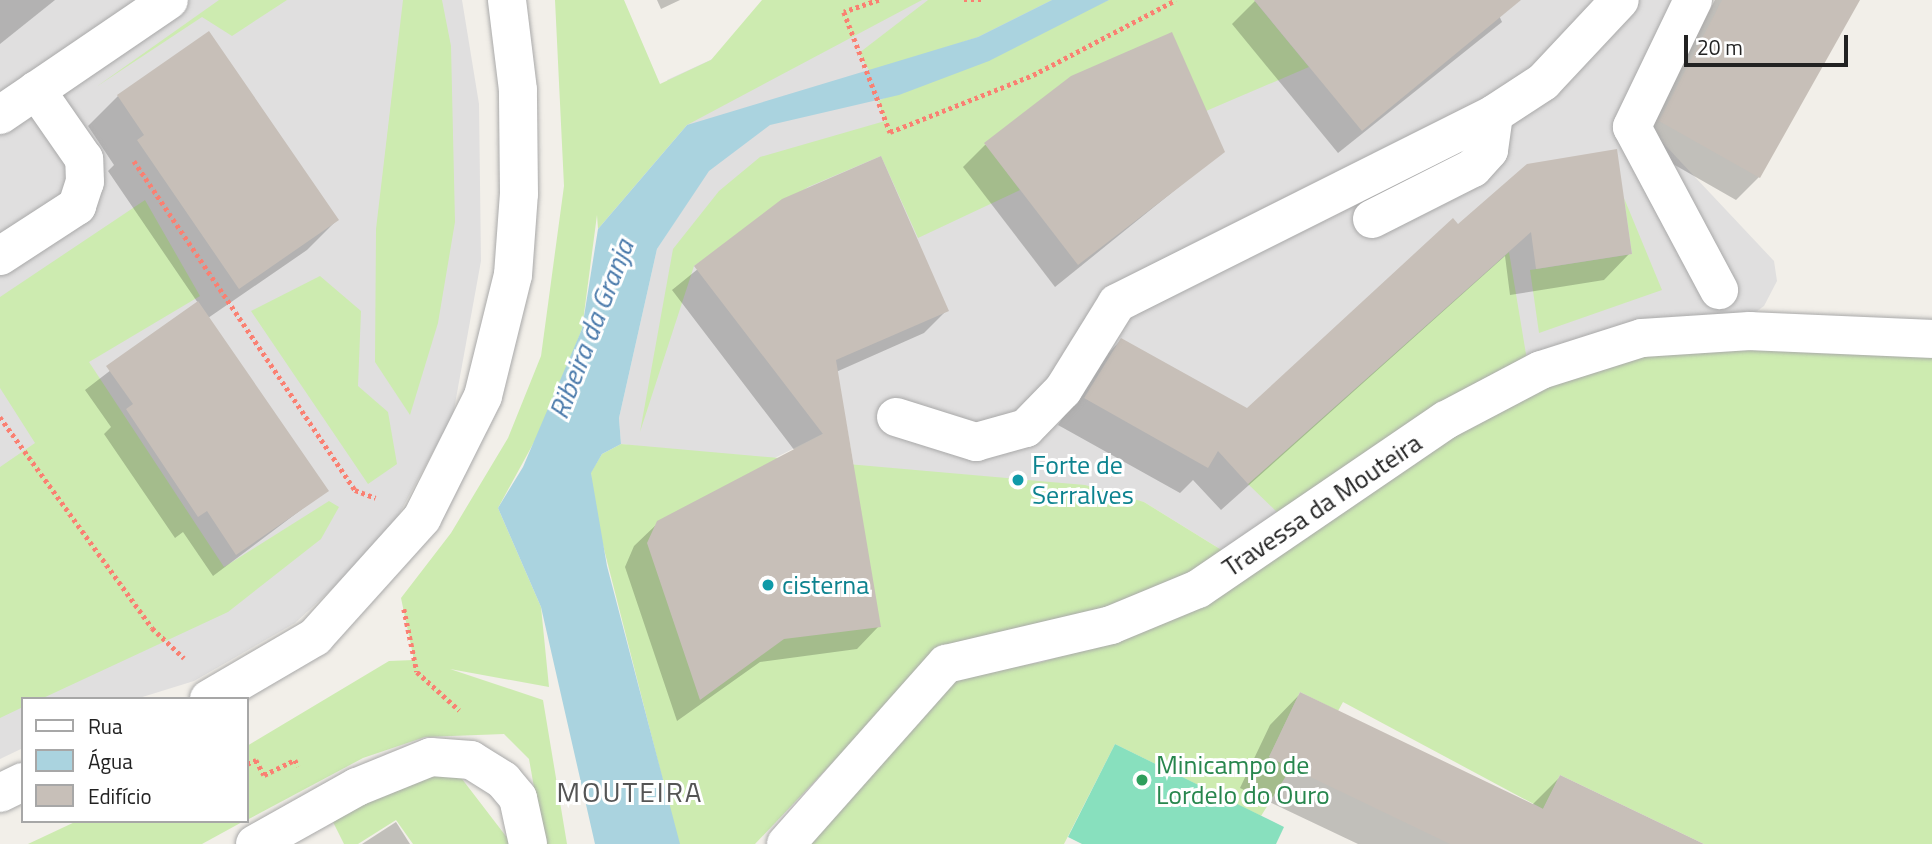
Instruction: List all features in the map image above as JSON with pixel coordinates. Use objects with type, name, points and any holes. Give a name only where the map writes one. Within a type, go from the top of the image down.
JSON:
[{"type":"street","points":[[0,115],[169,0]]},
{"type":"street","points":[[212,697],[315,637],[422,518],[483,396],[513,275],[518,90],[507,0]]},
{"type":"street","points":[[896,417],[976,442],[1026,428],[1063,390],[1117,303],[1494,114],[1543,82],[1620,0]]},
{"type":"street","points":[[1693,0],[1632,127],[1720,290]]},
{"type":"street","points":[[0,256],[77,206],[85,182],[84,159],[36,90]]},
{"type":"street","points":[[1372,219],[1473,168],[1489,150],[1494,114]]},
{"type":"street","name":"Travessa da Mouteira","points":[[786,844],[946,664],[1111,625],[1198,589],[1446,420],[1541,370],[1642,338],[1750,331],[1932,339]]},
{"type":"street","points":[[255,844],[357,787],[431,757],[471,760],[503,780],[518,798],[528,844]]},
{"type":"street","points":[[0,793],[21,783]]},
{"type":"path","points":[[878,0],[844,12],[890,132],[951,111],[1176,0]]},
{"type":"path","points":[[964,0],[981,0]]},
{"type":"path","points":[[125,147],[355,490],[422,518]]},
{"type":"path","points":[[0,417],[152,628],[186,659]]},
{"type":"path","points":[[401,598],[417,672],[464,715]]},
{"type":"shaded area","points":[[0,0],[462,0],[479,104],[481,261],[453,415],[385,540],[295,623],[194,681],[142,697],[21,697],[21,749],[0,759]]},
{"type":"shaded area","points":[[767,0],[1706,0],[1648,127],[1774,261],[1777,281],[1764,306],[1746,319],[1228,554],[1144,502],[854,466],[846,422],[765,463],[621,444],[619,418],[657,249],[708,171],[667,80],[719,56]]},
{"type":"green space","points":[[219,0],[287,0],[232,36],[202,17],[96,87]]},
{"type":"green space","points":[[403,0],[442,0],[451,46],[455,222],[438,323],[410,415],[375,362],[376,229]]},
{"type":"green space","points":[[555,0],[624,0],[660,84],[711,60],[762,0],[922,0],[687,125],[598,229],[597,215],[582,329],[545,422],[498,508],[541,607],[549,687],[450,669],[543,700],[567,844],[544,844],[529,759],[504,734],[425,737],[363,758],[248,819],[248,745],[389,661],[414,660],[401,598],[451,533],[508,438],[541,356],[564,186]]},
{"type":"green space","points":[[928,0],[1052,0],[978,37],[870,72],[859,53]]},
{"type":"green space","points":[[1109,0],[1254,0],[1309,67],[1206,111],[985,143],[1020,190],[918,238],[881,156],[808,187],[694,266],[640,432],[673,249],[719,191],[760,157],[885,121],[878,101]]},
{"type":"green space","points":[[1624,198],[1662,290],[1539,333],[1530,270],[1632,254]]},
{"type":"green space","points":[[145,200],[200,296],[89,362],[224,567],[329,501],[339,507],[321,539],[228,612],[45,697],[21,697],[21,708],[0,718],[0,467],[35,443],[0,388],[0,297]]},
{"type":"green space","points":[[1509,252],[1527,360],[1278,513],[1248,484]]},
{"type":"green space","points":[[320,276],[361,311],[358,386],[388,412],[397,464],[368,484],[251,311]]},
{"type":"green space","points":[[1637,348],[1932,350],[1932,844],[1704,844],[1560,775],[1543,809],[1343,702],[1338,711],[1300,692],[1269,757],[1291,768],[1261,816],[1115,744],[1064,844],[811,844],[954,677],[1042,662],[1143,630],[1463,425]]},
{"type":"green space","points":[[621,444],[1085,485],[1144,502],[1228,554],[1184,589],[913,678],[755,844],[679,844],[592,502],[591,472],[602,454]]},
{"type":"green space","name":"Minicampo de Lordelo do Ouro","points":[[1115,744],[1284,827],[1276,844],[1082,844],[1068,837]]},
{"type":"green space","points":[[418,773],[459,775],[512,844],[413,844],[396,820],[358,844],[344,844],[330,816]]},
{"type":"green space","points":[[73,823],[240,823],[202,844],[28,844]]},
{"type":"water","name":"Ribeira da Granja","points":[[1052,0],[1109,0],[989,61],[899,95],[770,125],[709,171],[657,249],[619,418],[621,444],[602,454],[591,473],[607,566],[680,844],[595,844],[541,607],[498,508],[523,467],[582,329],[598,229],[687,125],[978,37]]},
{"type":"building","points":[[1254,0],[1521,0],[1362,131]]},
{"type":"building","points":[[1722,0],[1860,0],[1760,178],[1659,121]]},
{"type":"building","points":[[209,31],[339,220],[239,289],[137,140],[144,135],[117,95]]},
{"type":"building","points":[[1172,32],[1225,152],[1078,265],[984,143],[1071,76]]},
{"type":"building","points":[[1617,149],[1632,254],[1536,269],[1531,232],[1248,484],[1218,451],[1208,468],[1084,398],[1121,338],[1247,408],[1453,218],[1458,224],[1527,164]]},
{"type":"building","points":[[881,156],[949,311],[836,360],[881,627],[784,639],[700,700],[647,543],[657,521],[823,434],[694,266],[782,199]]},
{"type":"building","points":[[198,301],[329,491],[236,555],[207,511],[198,517],[126,409],[133,404],[106,366]]},
{"type":"building","points":[[1300,692],[1543,809],[1560,775],[1704,844],[1450,844],[1269,757]]},
{"type":"place","name":"Forte de Serralves","points":[[1018,480]]},
{"type":"place","name":"cisterna","points":[[768,585]]},
{"type":"place","name":"Minicampo de Lordelo do Ouro","points":[[1142,780]]},
{"type":"district","name":"MOUTEIRA","points":[[630,792]]}]
